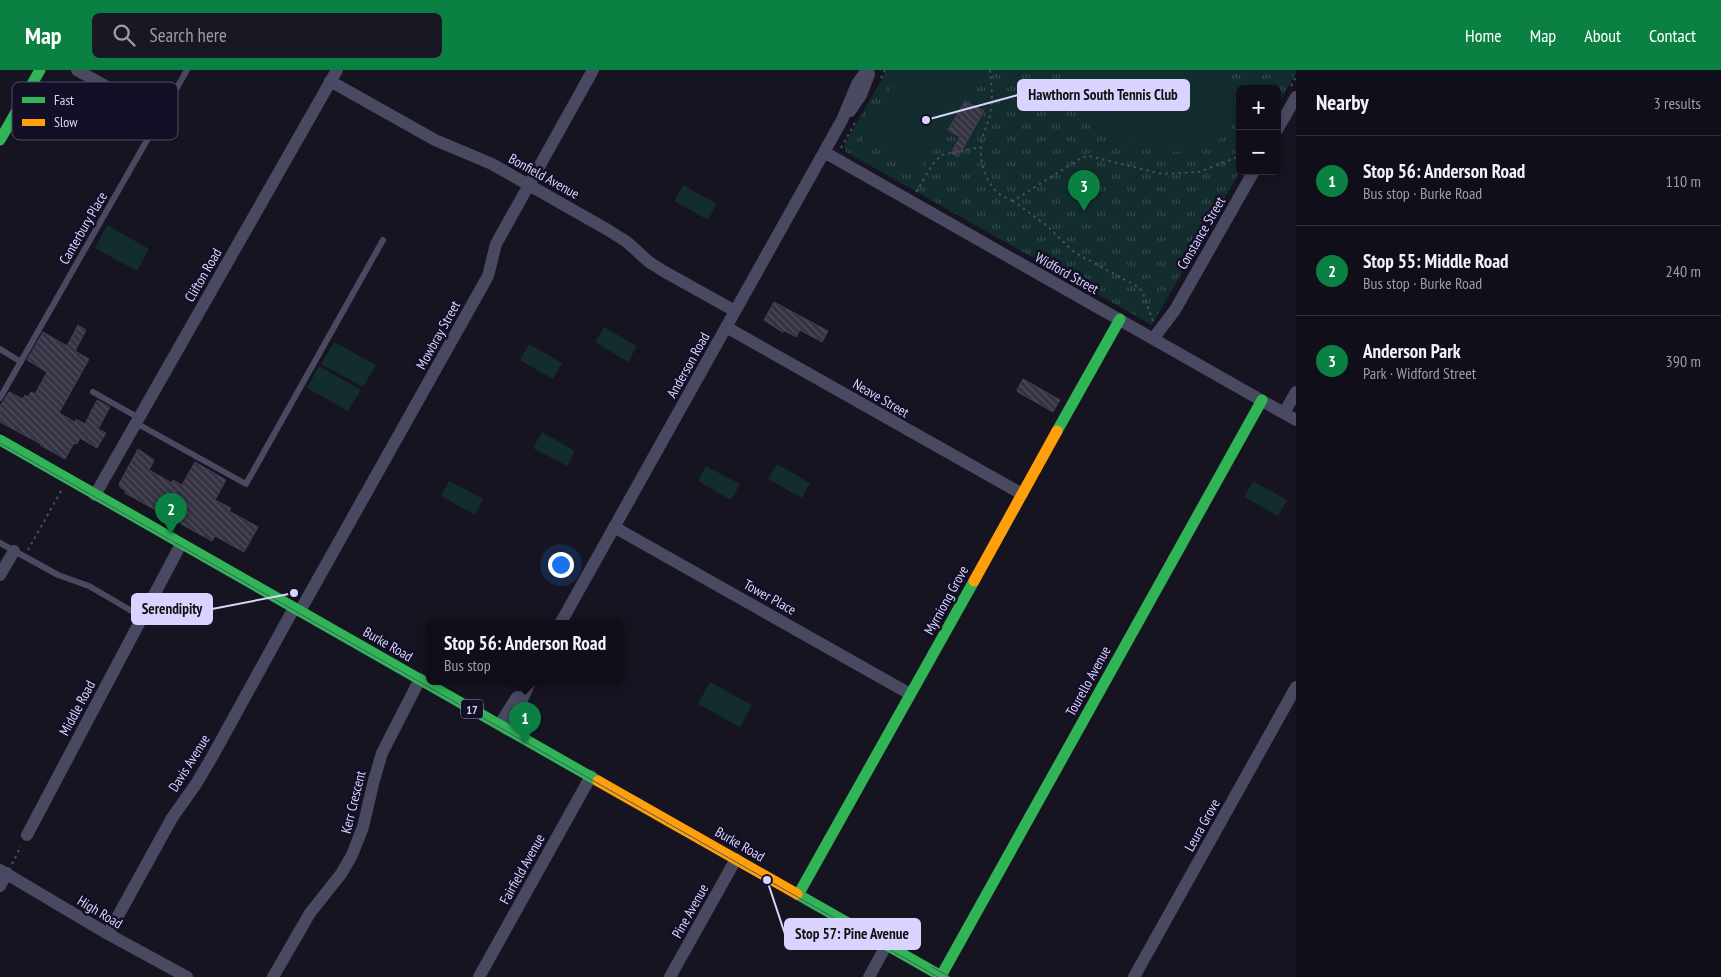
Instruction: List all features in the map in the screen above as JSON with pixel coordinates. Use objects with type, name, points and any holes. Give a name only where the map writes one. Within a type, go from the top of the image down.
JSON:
[{"type":"main road","points":[[33,82],[40,70]]},
{"type":"main road","points":[[0,140],[12,119]]},
{"type":"main road","name":"Myrniong Grove","points":[[798,894],[1120,319]]},
{"type":"main road","name":"Tourello Avenue","points":[[942,976],[1262,400]]},
{"type":"main road","name":"Burke Road","points":[[0,440],[426,682]]},
{"type":"main road","name":"Burke Road","points":[[430,685],[942,976]]},
{"type":"street","points":[[77,70],[98,82]]},
{"type":"street","name":"Mowbray Street","points":[[297,609],[488,276],[496,244],[593,70]]},
{"type":"street","name":"Anderson Road","points":[[562,620],[842,120],[861,95],[873,73]]},
{"type":"street","name":"Bonfield Avenue","points":[[333,76],[435,140],[484,160],[619,236],[664,272],[735,311]]},
{"type":"street","name":"Clifton Road","points":[[96,495],[333,76]]},
{"type":"street","points":[[1281,123],[1296,98]]},
{"type":"street","name":"Widford Street","points":[[824,152],[1296,420]]},
{"type":"street","name":"Constance Street","points":[[1157,341],[1252,175]]},
{"type":"street","name":"Neave Street","points":[[726,327],[1022,494]]},
{"type":"street","points":[[1284,413],[1296,392]]},
{"type":"street","name":"Tower Place","points":[[614,527],[910,694]]},
{"type":"street","name":"Middle Road","points":[[27,835],[181,544]]},
{"type":"street","points":[[0,575],[19,553]]},
{"type":"street","name":"Davis Avenue","points":[[108,934],[172,818],[201,776],[297,609]]},
{"type":"street","name":"Kerr Crescent","points":[[273,977],[310,913],[341,874],[352,855],[363,827],[380,760],[390,736],[420,679]]},
{"type":"street","points":[[503,727],[527,685]]},
{"type":"street","name":"Leura Grove","points":[[1134,977],[1296,687]]},
{"type":"street","name":"Fairfield Avenue","points":[[479,977],[591,776]]},
{"type":"street","name":"Pine Avenue","points":[[670,977],[736,859]]},
{"type":"street","points":[[0,886],[3,871]]},
{"type":"street","name":"High Road","points":[[3,871],[108,934],[187,977]]},
{"type":"street","points":[[869,977],[887,944]]},
{"type":"lane","name":"Canterbury Place","points":[[178,86],[187,70]]},
{"type":"lane","name":"Canterbury Place","points":[[0,398],[147,140]]},
{"type":"lane","points":[[93,392],[246,484],[384,240]]},
{"type":"lane","points":[[0,349],[21,362]]},
{"type":"lane","points":[[0,543],[58,575],[89,586],[142,617]]},
{"type":"path","points":[[873,73],[885,70]]},
{"type":"path","points":[[990,70],[992,108],[980,147],[980,156],[994,189],[1046,225],[1074,252],[1138,287],[1142,292],[1155,324]]},
{"type":"path","points":[[840,150],[858,118]]},
{"type":"path","points":[[916,192],[937,158],[941,155],[980,147]]},
{"type":"path","points":[[1013,201],[1080,158],[1089,156],[1162,174],[1199,172],[1236,158]]},
{"type":"path","points":[[19,553],[68,478]]},
{"type":"path","points":[[3,871],[27,835]]},
{"type":"green space","points":[[887,70],[1296,70],[1281,99],[1281,85],[1236,85],[1236,175],[1238,175],[1152,325],[846,152],[844,145]]},
{"type":"green space","points":[[901,70],[981,70],[964,98],[985,110],[966,143],[942,130],[918,172],[862,140]]},
{"type":"green space","points":[[1070,70],[1225,70],[1235,106],[1227,132],[1205,147],[1175,151],[1142,146],[1110,130],[1084,105]]},
{"type":"green space","points":[[683,185],[717,204],[708,220],[674,201]]},
{"type":"green space","points":[[107,225],[149,249],[137,271],[95,248]]},
{"type":"green space","points":[[604,327],[637,346],[628,362],[595,342]]},
{"type":"green space","points":[[334,342],[376,365],[363,387],[321,364]]},
{"type":"green space","points":[[529,344],[562,363],[553,379],[520,360]]},
{"type":"green space","points":[[319,366],[361,390],[348,411],[307,388]]},
{"type":"green space","points":[[542,432],[575,451],[567,466],[533,448]]},
{"type":"green space","points":[[777,464],[810,483],[802,498],[768,479]]},
{"type":"green space","points":[[706,466],[740,484],[731,500],[698,481]]},
{"type":"green space","points":[[449,481],[483,499],[475,515],[441,496]]},
{"type":"green space","points":[[1253,481],[1287,500],[1278,516],[1244,497]]},
{"type":"green space","points":[[710,682],[752,705],[740,727],[698,704]]},
{"type":"building","points":[[965,101],[984,111],[958,157],[951,153],[960,137],[948,130]]},
{"type":"building","points":[[774,302],[828,331],[822,342],[800,330],[796,337],[785,331],[782,332],[764,320]]},
{"type":"building","points":[[78,325],[86,330],[75,351],[89,359],[59,413],[75,422],[76,419],[85,424],[97,400],[110,407],[98,429],[106,433],[97,448],[80,438],[77,444],[74,443],[65,459],[0,422],[0,406],[9,392],[23,399],[25,395],[28,397],[31,392],[35,394],[47,372],[27,360],[43,332],[67,346]]},
{"type":"building","points":[[1023,379],[1060,400],[1053,412],[1018,392],[1017,390]]},
{"type":"building","points":[[138,449],[154,460],[149,470],[172,483],[173,480],[182,485],[195,462],[226,480],[215,500],[231,508],[229,511],[258,527],[244,552],[215,536],[212,541],[125,493],[126,491],[119,484]]},
{"type":"tram line","points":[[0,443],[938,977]]},
{"type":"tram line","points":[[932,967],[950,977]]},
{"type":"traffic: fast","points":[[33,82],[40,70]]},
{"type":"traffic: fast","points":[[0,140],[12,119]]},
{"type":"traffic: fast","points":[[1057,431],[1120,319]]},
{"type":"traffic: fast","points":[[941,976],[1262,400]]},
{"type":"traffic: fast","points":[[0,440],[426,683]]},
{"type":"traffic: fast","points":[[798,895],[974,581]]},
{"type":"traffic: fast","points":[[430,685],[598,781]]},
{"type":"traffic: fast","points":[[797,894],[943,977]]},
{"type":"traffic: slow","points":[[974,581],[1057,431]]},
{"type":"traffic: slow","points":[[598,781],[797,894]]},
{"type":"place","name":"Hawthorn South Tennis Club","points":[[926,120]]},
{"type":"place","name":"Anderson Park","points":[[1084,211]]},
{"type":"place","name":"Stop 55: Middle Road","points":[[171,534]]},
{"type":"place","name":"Serendipity","points":[[294,593]]},
{"type":"place","name":"Stop 56: Anderson Road","points":[[525,743]]},
{"type":"place","name":"Stop 57: Pine Avenue","points":[[767,880]]}]
